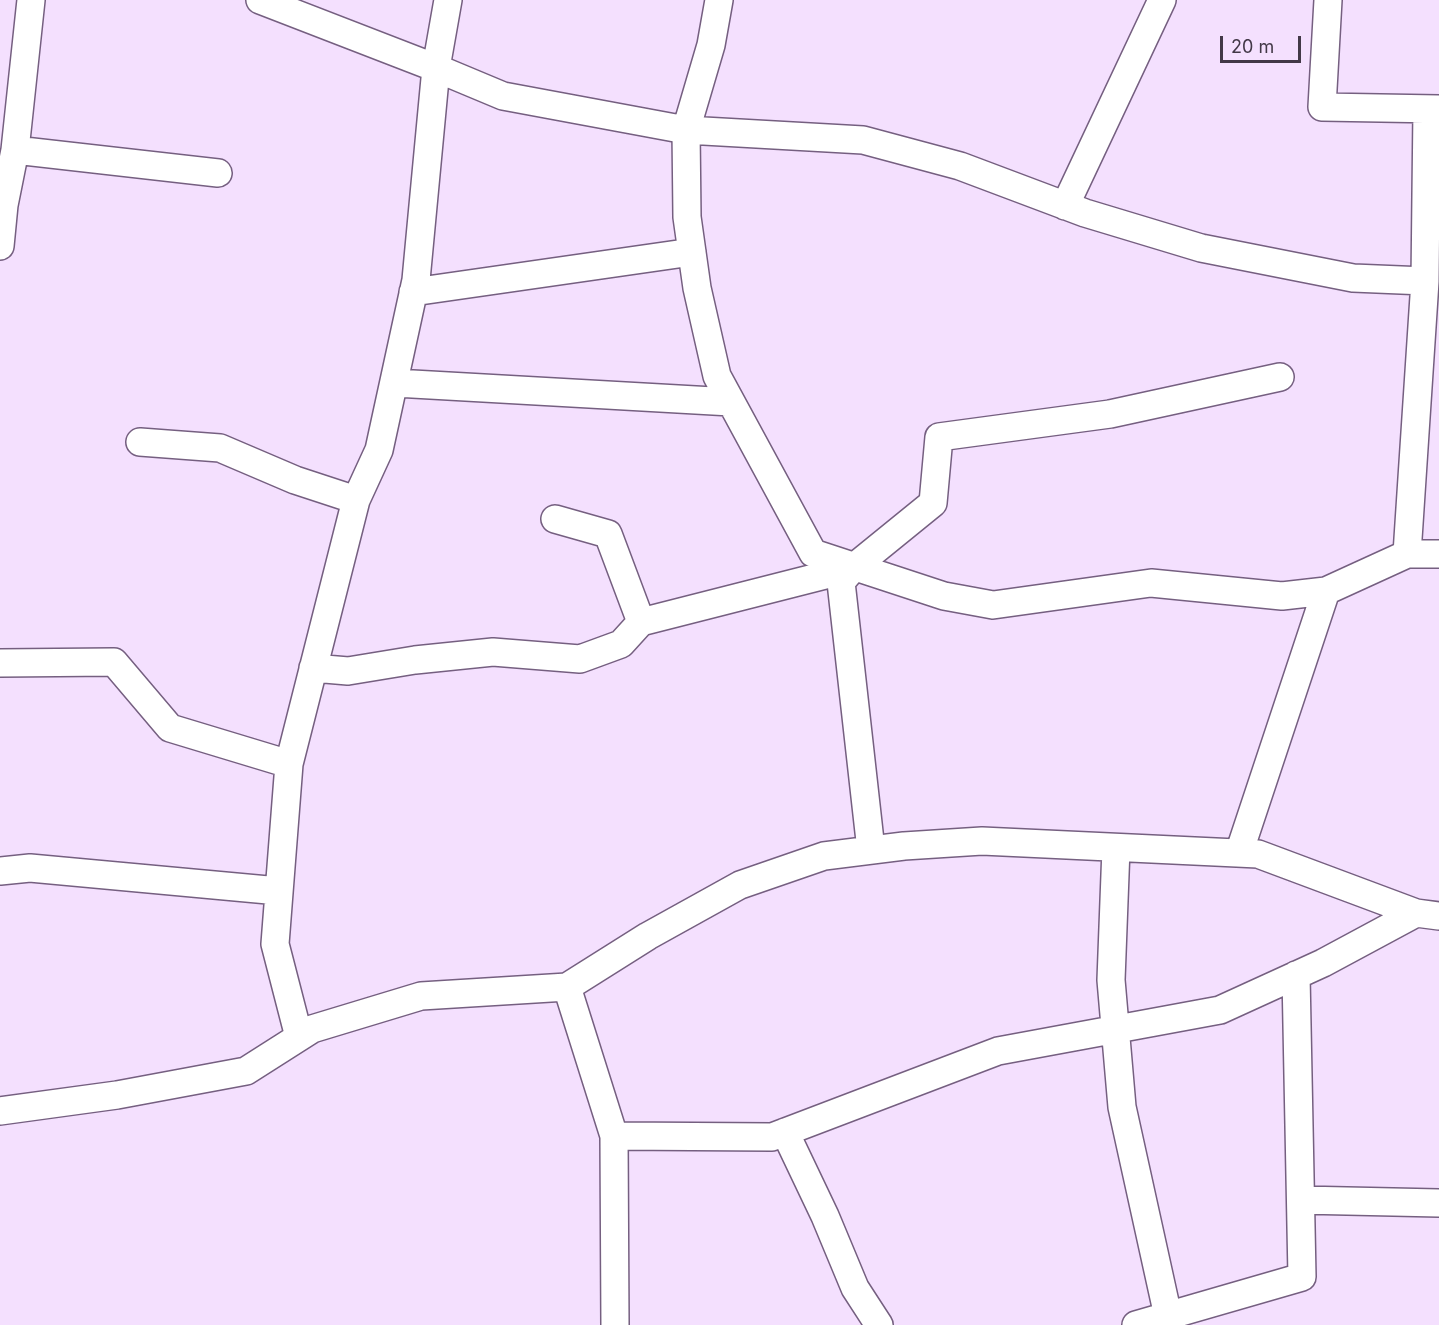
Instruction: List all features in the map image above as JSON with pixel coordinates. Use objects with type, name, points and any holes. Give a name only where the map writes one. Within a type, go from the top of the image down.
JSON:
[{"type":"street","points":[[0,246],[2,205],[15,150],[31,0]]},
{"type":"street","points":[[260,0],[503,96],[686,130],[863,140],[960,165],[1065,206],[1202,248],[1353,278],[1425,281]]},
{"type":"street","points":[[299,1038],[275,944],[289,764],[356,500],[379,450],[395,382],[413,292],[431,145],[436,68],[448,0]]},
{"type":"street","points":[[719,0],[711,45],[686,130],[687,217],[692,252],[717,376],[813,553],[944,596],[993,605],[1151,583],[1282,596],[1326,591],[1407,554],[1439,554]]},
{"type":"street","points":[[1065,206],[1162,0]]},
{"type":"street","points":[[1328,0],[1322,107],[1433,109],[1425,281],[1407,554]]},
{"type":"street","points":[[15,150],[218,173]]},
{"type":"street","points":[[413,292],[692,252]]},
{"type":"street","points":[[871,850],[841,582],[853,568],[933,503],[939,437],[1110,414],[1280,377]]},
{"type":"street","points":[[395,382],[731,402]]},
{"type":"street","points":[[140,442],[220,448],[295,480],[356,500]]},
{"type":"street","points":[[555,519],[608,534],[641,622]]},
{"type":"street","points":[[313,668],[348,671],[415,660],[493,652],[580,659],[621,644],[641,622],[853,568]]},
{"type":"street","points":[[1239,853],[1326,591]]},
{"type":"street","points":[[0,663],[114,662],[170,728],[289,764]]},
{"type":"street","points":[[0,1111],[117,1095],[246,1071],[312,1029],[420,996],[567,987],[648,936],[740,885],[824,856],[982,841],[1258,854],[1428,915]]},
{"type":"street","points":[[1116,848],[1111,981],[1122,1107],[1169,1321]]},
{"type":"street","points":[[0,871],[30,868],[279,891]]},
{"type":"street","points":[[614,1136],[772,1137],[998,1052],[1115,1028],[1220,1010],[1428,915]]},
{"type":"street","points":[[1136,1325],[1169,1321],[1302,1277],[1296,975]]},
{"type":"street","points":[[567,987],[614,1136],[615,1325]]},
{"type":"street","points":[[785,1132],[825,1216],[855,1288],[879,1325]]},
{"type":"street","points":[[1300,1200],[1439,1203]]}]
